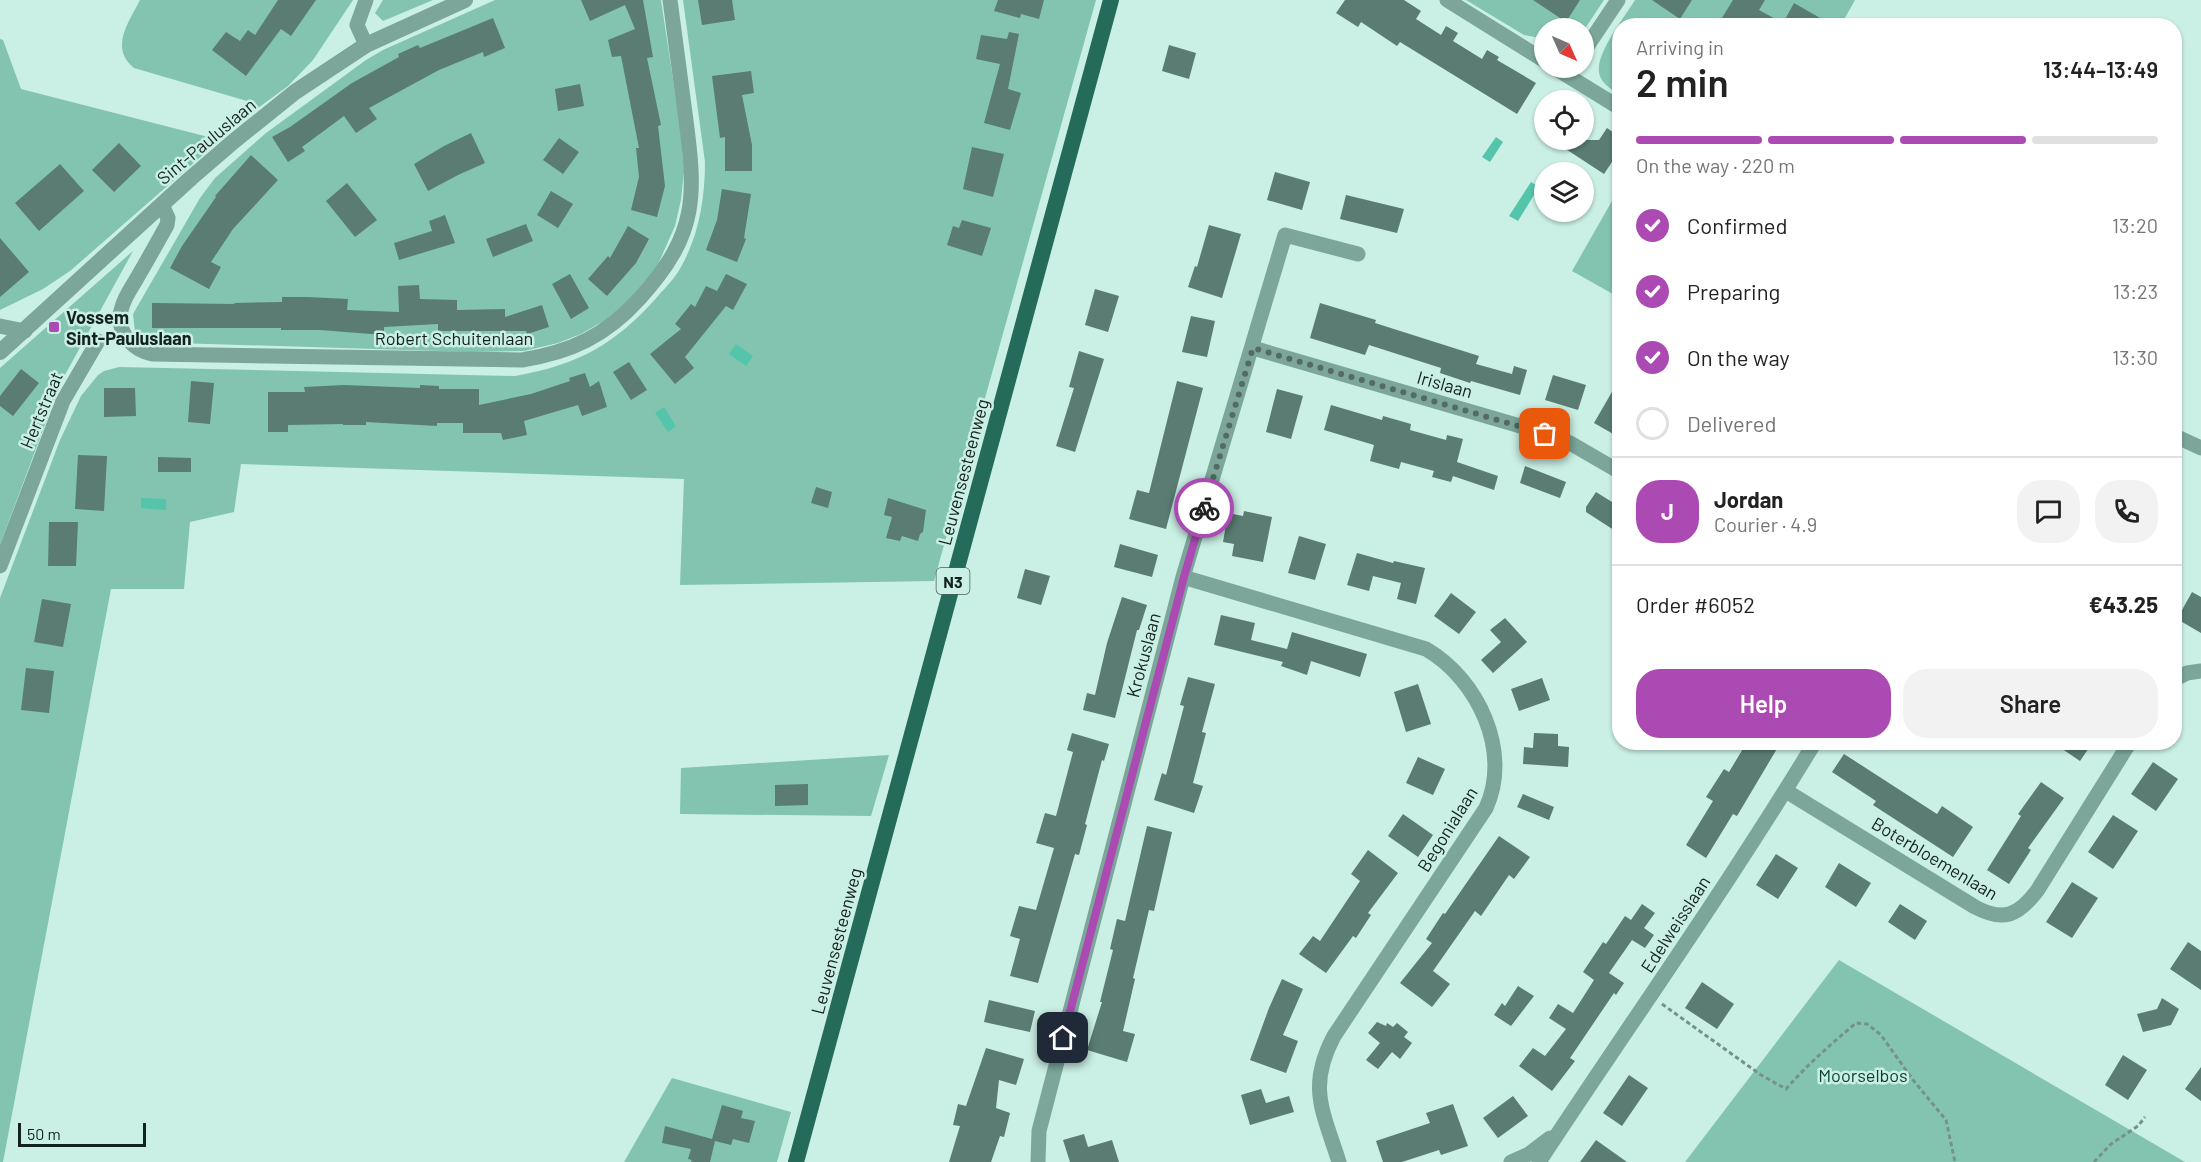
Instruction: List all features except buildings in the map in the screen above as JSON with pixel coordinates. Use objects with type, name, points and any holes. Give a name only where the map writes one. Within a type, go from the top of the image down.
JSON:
[{"type":"main road","name":"Leuvensesteenweg","points":[[796,1162],[1111,0]]},
{"type":"street","points":[[366,0],[357,26],[366,45]]},
{"type":"street","name":"Sint-Pauluslaan","points":[[0,352],[144,220],[286,99],[366,45],[465,0]]},
{"type":"street","name":"Robert Schuitenlaan","points":[[153,250],[126,298],[120,318],[124,334],[134,346],[153,354],[522,360],[569,349],[590,340],[633,306],[657,280],[679,244],[690,208],[693,168],[670,0]]},
{"type":"street","points":[[1447,0],[1534,55]]},
{"type":"street","points":[[1594,36],[1618,0]]},
{"type":"street","points":[[1577,78],[1612,102]]},
{"type":"street","points":[[153,250],[168,221],[162,205]]},
{"type":"street","points":[[144,220],[154,235],[153,250]]},
{"type":"street","name":"Krokuslaan","points":[[1038,1162],[1039,1131],[1184,577],[1285,235],[1358,254]]},
{"type":"street","points":[[0,326],[25,331]]},
{"type":"street","name":"Hertstraat","points":[[0,566],[63,402],[98,341]]},
{"type":"street","name":"Irislaan","points":[[1253,348],[1545,434],[1570,443],[1612,467]]},
{"type":"street","points":[[2182,439],[2201,448]]},
{"type":"street","name":"Begonialaan","points":[[1184,577],[1426,649],[1450,666],[1466,684],[1489,729],[1493,747],[1495,782],[1486,808],[1334,1036],[1323,1059],[1319,1075],[1320,1098],[1339,1162]]},
{"type":"street","points":[[2182,675],[2187,672],[2201,671]]},
{"type":"street","name":"Edelweisslaan","points":[[1539,1162],[1786,791],[1810,750]]},
{"type":"street","name":"Boterbloemenlaan","points":[[1786,791],[1975,908],[1992,916],[2004,916],[2023,907],[2037,891],[2125,750]]},
{"type":"street","name":"Edelweisslaan","points":[[1511,1162],[1537,1149],[1563,1125]]},
{"type":"path","points":[[1651,996],[1761,1075],[1786,1089],[1804,1068],[1856,1023],[1867,1024],[1881,1035],[1913,1080],[1946,1120],[1955,1162]]},
{"type":"path","points":[[2094,1162],[2111,1144],[2138,1126],[2145,1117]]},
{"type":"green space","points":[[140,0],[353,0],[313,60],[288,86],[258,108],[247,101],[134,68],[123,52],[122,43],[127,26]]},
{"type":"green space","points":[[383,0],[433,0],[383,21],[375,13]]},
{"type":"green space","points":[[495,0],[661,0],[680,126],[684,171],[681,200],[675,226],[656,269],[616,314],[581,334],[558,343],[524,351],[472,352],[143,342],[135,332],[133,314],[200,198],[215,178],[266,133],[366,60],[383,50]]},
{"type":"green space","points":[[683,0],[1096,0],[934,581],[680,585],[684,479],[241,464],[234,512],[190,522],[184,589],[111,589],[3,1162],[0,1162],[0,598],[60,440],[81,396],[98,375],[119,367],[515,376],[577,359],[611,340],[642,313],[676,275],[687,255],[700,216],[705,162]]},
{"type":"green space","points":[[1466,0],[1604,0],[1592,18],[1534,18],[1534,37],[1524,35]]},
{"type":"green space","points":[[1635,0],[1855,0],[1845,18],[1623,18]]},
{"type":"green space","points":[[1612,36],[1612,90],[1600,76],[1599,68],[1605,48]]},
{"type":"green space","points":[[0,39],[3,40],[21,89],[220,140],[70,271],[43,289],[0,310]]},
{"type":"green space","points":[[1612,201],[1612,294],[1572,271]]},
{"type":"green space","points":[[133,251],[60,384],[0,545],[0,368]]},
{"type":"green space","points":[[889,755],[871,816],[680,814],[681,768]]},
{"type":"green space","name":"Moorselbos","points":[[1839,960],[2185,1162],[1685,1162]]},
{"type":"green space","points":[[672,1078],[791,1112],[777,1162],[624,1162]]},
{"type":"shaded area","points":[[1496,137],[1503,142],[1490,162],[1482,157]]},
{"type":"shaded area","points":[[1531,182],[1534,184],[1534,195],[1518,221],[1509,216]]},
{"type":"shaded area","points":[[736,344],[753,356],[746,366],[729,354]]},
{"type":"shaded area","points":[[664,407],[676,426],[668,432],[655,413]]},
{"type":"shaded area","points":[[141,498],[166,499],[166,510],[141,508]]},
{"type":"way so far","points":[[1204,508],[1253,348],[1545,434]]},
{"type":"place","name":"Vossem Sint-Pauluslaan","points":[[54,327]]},
{"type":"route","points":[[1063,1038],[1204,508]]}]
